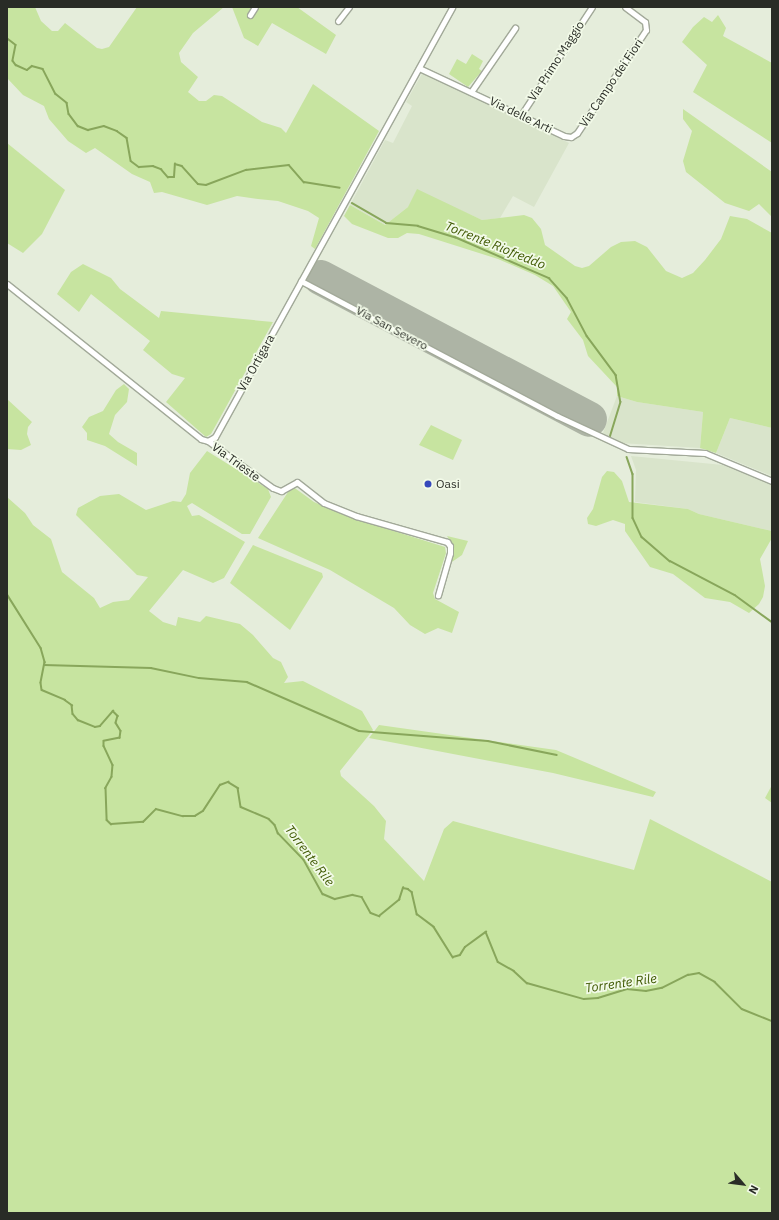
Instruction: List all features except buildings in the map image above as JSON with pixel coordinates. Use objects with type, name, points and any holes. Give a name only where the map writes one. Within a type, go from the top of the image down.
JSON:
[{"type":"street","points":[[250,15],[255,7]]},
{"type":"street","points":[[338,21],[349,7]]},
{"type":"street","points":[[301,281],[451,9],[444,7]]},
{"type":"street","name":"Via Primo Maggio","points":[[521,114],[592,7]]},
{"type":"street","points":[[625,7],[631,9]]},
{"type":"street","name":"Via Campo dei Fiori","points":[[571,136],[577,133],[644,34],[647,26],[631,9]]},
{"type":"street","points":[[472,92],[515,28]]},
{"type":"street","name":"Via delle Arti","points":[[419,68],[521,114],[564,136],[571,136]]},
{"type":"street","name":"Via Ortigara","points":[[208,441],[215,437],[301,281]]},
{"type":"street","name":"Via San Severo","points":[[301,281],[557,416],[628,449],[705,453],[772,481]]},
{"type":"street","name":"Via Trieste","points":[[7,284],[201,439],[208,441],[273,488],[281,491],[297,482],[324,503],[356,516],[447,542],[450,546],[450,553],[438,595]]},
{"type":"shaded area","points":[[423,72],[569,143],[534,207],[513,196],[500,218],[482,220],[458,209],[408,207],[385,225],[350,205],[385,140],[393,143],[412,106],[406,102]]},
{"type":"shaded area","points":[[617,396],[637,402],[703,412],[700,448],[620,443],[603,433]]},
{"type":"shaded area","points":[[730,418],[772,428],[772,476],[716,453]]},
{"type":"shaded area","points":[[631,456],[723,465],[772,485],[772,531],[699,514],[688,509],[635,502],[636,470]]},
{"type":"green space","points":[[7,7],[35,7],[41,21],[52,31],[58,31],[65,23],[97,48],[102,49],[109,47],[137,7],[224,7],[193,33],[179,53],[181,62],[198,77],[188,92],[199,101],[206,101],[214,95],[222,96],[262,122],[281,128],[286,133],[313,84],[379,131],[315,249],[311,246],[319,218],[308,211],[278,201],[237,196],[207,205],[162,192],[154,193],[150,182],[132,174],[95,148],[86,153],[68,141],[49,119],[44,106],[23,95],[7,78]]},
{"type":"green space","points":[[232,7],[297,7],[336,35],[326,54],[272,23],[258,46],[244,38]]},
{"type":"green space","points":[[718,15],[726,28],[723,36],[772,63],[772,143],[693,92],[707,65],[682,42],[693,27],[704,17],[712,22]]},
{"type":"green space","points":[[472,54],[483,61],[479,69],[482,71],[468,87],[449,74],[457,59],[466,64]]},
{"type":"green space","points":[[683,109],[772,172],[772,217],[759,204],[749,211],[725,203],[686,172],[683,161],[692,131],[683,119]]},
{"type":"green space","points":[[7,143],[65,190],[42,234],[23,253],[7,243]]},
{"type":"green space","points":[[417,189],[482,220],[524,215],[532,218],[541,229],[545,245],[575,266],[582,268],[589,266],[611,247],[621,242],[635,241],[647,247],[666,271],[682,278],[693,273],[705,260],[721,239],[730,216],[747,219],[772,233],[772,428],[730,418],[716,453],[700,448],[703,412],[637,402],[617,396],[617,387],[588,356],[583,340],[567,319],[571,312],[553,286],[535,275],[498,259],[419,234],[407,233],[398,238],[388,238],[352,224],[344,216],[350,205],[385,225],[408,207]]},
{"type":"green space","points":[[83,264],[111,278],[120,289],[159,318],[161,311],[273,322],[211,434],[206,437],[166,402],[185,378],[172,374],[143,350],[150,341],[91,294],[79,312],[57,294],[71,272]]},
{"type":"green space","points":[[124,384],[129,389],[127,402],[115,415],[109,434],[118,442],[137,453],[137,466],[105,446],[87,440],[87,433],[82,427],[89,417],[103,411],[116,390]]},
{"type":"green space","points":[[7,399],[32,422],[28,427],[27,434],[31,445],[21,450],[7,449]]},
{"type":"green space","points":[[431,425],[462,440],[453,460],[419,445]]},
{"type":"green space","points":[[207,451],[268,489],[271,497],[250,534],[242,534],[192,503],[187,506],[192,516],[199,515],[245,542],[224,578],[213,583],[183,570],[149,611],[163,622],[176,626],[178,617],[200,622],[206,616],[240,624],[253,635],[273,658],[281,662],[288,677],[284,683],[303,681],[362,711],[373,730],[340,771],[341,776],[374,806],[386,821],[384,839],[424,881],[444,829],[453,821],[634,870],[650,819],[772,882],[772,1213],[7,1213],[7,497],[25,513],[33,525],[51,539],[62,572],[94,598],[100,608],[113,602],[129,600],[148,577],[137,575],[76,515],[78,508],[100,496],[119,494],[146,510],[173,501],[181,502],[186,494],[190,473]]},
{"type":"green space","points":[[607,471],[614,472],[622,481],[629,502],[688,509],[699,514],[772,531],[772,538],[760,559],[765,586],[763,597],[759,604],[749,613],[730,602],[705,598],[673,574],[650,567],[625,531],[625,524],[613,520],[596,526],[588,524],[587,518],[593,509],[602,477]]},
{"type":"green space","points":[[292,486],[314,502],[349,517],[445,547],[446,553],[433,593],[435,599],[459,612],[452,633],[438,628],[425,634],[410,625],[394,608],[330,570],[258,538]]},
{"type":"green space","points":[[447,536],[468,541],[462,555],[449,564],[453,545]]},
{"type":"green space","points":[[253,545],[322,573],[323,577],[290,630],[230,583]]},
{"type":"green space","points":[[379,725],[556,750],[656,792],[653,797],[553,773],[369,738]]},
{"type":"green space","points":[[772,785],[772,803],[765,798]]},
{"type":"waterway","name":"Torrente Riofreddo","points":[[7,38],[16,45],[13,61],[16,65],[27,70],[32,66],[43,69],[56,94],[67,103],[69,114],[78,126],[88,130],[104,126],[117,131],[127,138],[131,161],[139,167],[153,166],[161,169],[168,177],[174,177],[175,164],[182,166],[198,184],[206,185],[246,170],[289,165],[304,182],[340,188]]},
{"type":"waterway","name":"Torrente Riofreddo","points":[[352,203],[386,223],[418,226],[455,237],[549,278],[567,298],[587,336],[616,375],[621,402],[610,438]]},
{"type":"waterway","name":"Torrente Riofreddo","points":[[627,457],[633,474],[633,518],[642,537],[670,561],[735,595],[772,622]]},
{"type":"waterway","name":"Torrente Rile","points":[[7,594],[41,648],[45,662],[41,683],[42,690],[65,700],[72,705],[73,714],[78,720],[95,727],[100,726],[113,711],[118,716],[116,723],[121,731],[120,738],[104,741],[104,746],[113,765],[112,777],[106,788],[107,820],[111,824],[143,822],[156,809],[183,816],[195,816],[203,811],[220,785],[228,782],[238,788],[241,807],[269,819],[275,825],[278,833],[304,860],[323,894],[335,899],[353,895],[362,897],[371,913],[379,916],[399,900],[403,888],[408,889],[412,892],[417,914],[434,927],[453,957],[460,955],[465,947],[486,932],[498,962],[514,971],[527,983],[584,999],[598,998],[627,989],[646,991],[662,988],[688,975],[699,973],[715,982],[742,1009],[772,1021]]},
{"type":"waterway","points":[[44,665],[151,668],[199,678],[247,682],[359,731],[488,741],[557,755]]},
{"type":"runway","points":[[320,277],[589,419]]},
{"type":"place","name":"Oasi","points":[[428,484]]}]
